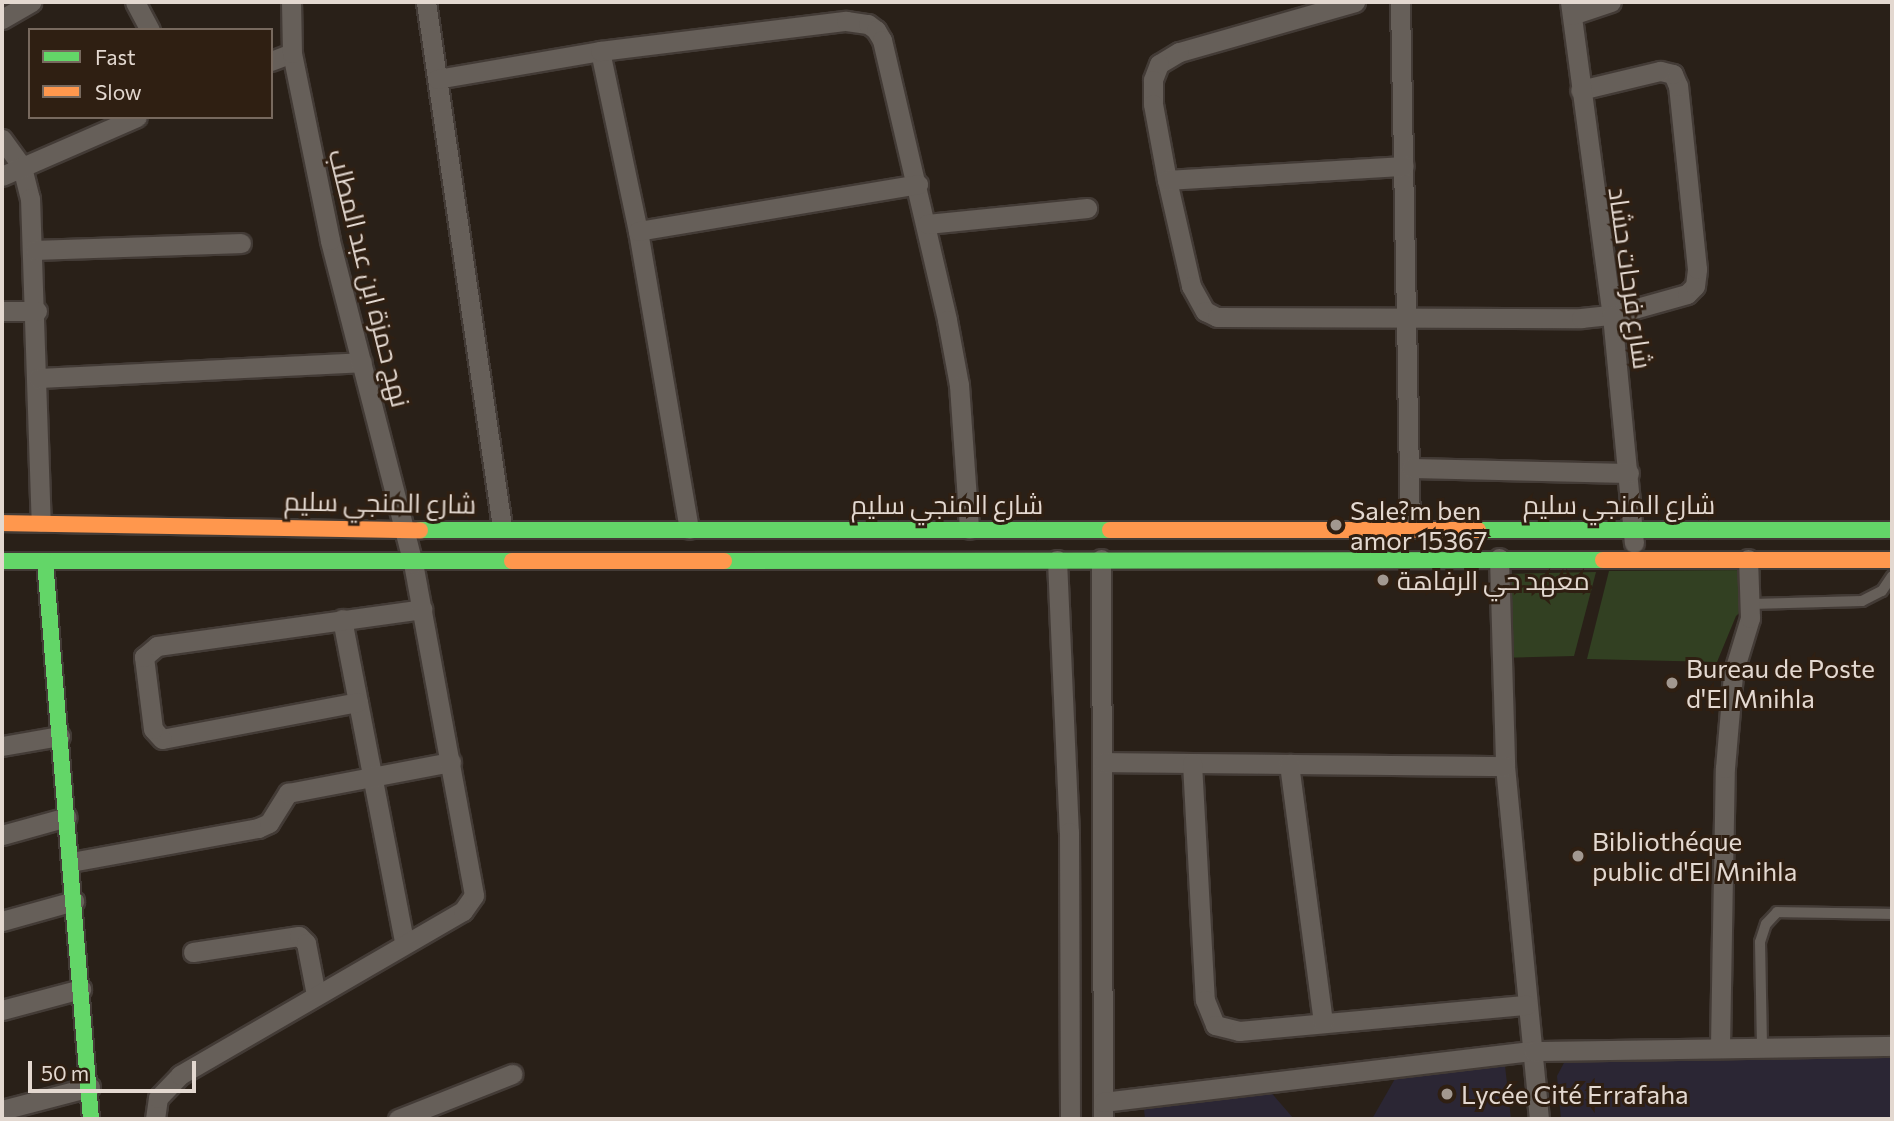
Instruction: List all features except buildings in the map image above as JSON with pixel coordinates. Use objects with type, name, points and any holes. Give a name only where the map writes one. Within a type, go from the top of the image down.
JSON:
[{"type":"main road","name":"شارع المنجي سليم","points":[[2,523],[405,530],[502,527],[1892,530]]},
{"type":"main road","name":"شارع المنجي سليم","points":[[2,561],[413,564],[1101,559],[1892,560]]},
{"type":"main road","points":[[45,561],[91,1119]]},
{"type":"street","points":[[2,19],[32,2]]},
{"type":"street","points":[[135,2],[149,28]]},
{"type":"street","name":"نهج حمزة ابن عبد المطلب","points":[[155,1119],[159,1098],[180,1075],[404,942],[463,911],[474,895],[452,762],[413,564],[330,240],[292,52],[290,2]]},
{"type":"street","points":[[426,2],[502,527]]},
{"type":"street","points":[[1355,2],[1304,8],[1179,52],[1159,64],[1153,80],[1153,104],[1167,180],[1191,286],[1205,311],[1236,320],[1542,320],[1612,315],[1676,299],[1695,286],[1697,269],[1678,86],[1673,74],[1660,71],[1580,90]]},
{"type":"street","points":[[1401,2],[1410,528]]},
{"type":"street","points":[[1571,9],[1611,2]]},
{"type":"street","name":"شارع فرحات حشاد","points":[[1571,9],[1612,315],[1629,473],[1635,561]]},
{"type":"street","points":[[437,79],[600,51],[846,22],[868,24],[882,40],[927,224],[958,385],[969,529]]},
{"type":"street","points":[[600,51],[638,231],[689,529]]},
{"type":"street","points":[[273,60],[292,52]]},
{"type":"street","points":[[2,176],[132,119]]},
{"type":"street","points":[[2,139],[22,167],[28,182],[35,250],[41,522]]},
{"type":"street","points":[[1167,180],[1404,166]]},
{"type":"street","points":[[638,231],[918,184]]},
{"type":"street","points":[[927,224],[1087,208]]},
{"type":"street","points":[[35,250],[241,243]]},
{"type":"street","points":[[2,311],[37,311]]},
{"type":"street","points":[[38,378],[362,362]]},
{"type":"street","points":[[1411,468],[1629,473]]},
{"type":"street","points":[[1499,558],[1505,766],[1539,1119]]},
{"type":"street","points":[[1101,559],[1104,762],[1103,1111],[1533,1051],[1720,1046],[1892,1046]]},
{"type":"street","points":[[1720,1046],[1728,710],[1751,604],[1748,559]]},
{"type":"street","points":[[1057,560],[1069,832],[1070,1119]]},
{"type":"street","points":[[358,702],[166,739],[153,729],[143,665],[150,649],[422,609]]},
{"type":"street","points":[[342,619],[404,942]]},
{"type":"street","points":[[2,746],[60,736]]},
{"type":"street","points":[[71,862],[258,828],[268,822],[288,793],[452,762]]},
{"type":"street","points":[[1104,762],[1505,766]]},
{"type":"street","points":[[1192,762],[1208,1014],[1215,1025],[1239,1031],[1527,1005]]},
{"type":"street","points":[[1289,764],[1323,1023]]},
{"type":"street","points":[[2,835],[67,817]]},
{"type":"street","points":[[2,921],[74,901]]},
{"type":"street","points":[[193,952],[299,936],[306,943],[316,995]]},
{"type":"street","points":[[2,1010],[81,989]]},
{"type":"street","points":[[398,1119],[512,1074]]},
{"type":"street","points":[[2,1110],[90,1087]]},
{"type":"lane","points":[[1751,604],[1862,601],[1882,591],[1892,576]]},
{"type":"lane","points":[[1762,1046],[1760,942],[1766,924],[1777,912],[1892,914]]},
{"type":"shaded area","points":[[1892,1056],[1892,1119],[1561,1119],[1557,1076],[1566,1059]]},
{"type":"shaded area","name":"Lycée Cité Errafaha","points":[[1504,1057],[1511,1119],[1372,1119],[1400,1070]]},
{"type":"shaded area","points":[[1268,1089],[1294,1119],[1145,1119],[1143,1099]]},
{"type":"green space","points":[[1761,570],[1761,593],[1736,616],[1717,662],[1587,659],[1609,571]]},
{"type":"green space","points":[[1596,572],[1574,656],[1497,658],[1502,574]]},
{"type":"traffic: fast","points":[[420,530],[1110,530]]},
{"type":"traffic: fast","points":[[1478,530],[1892,530]]},
{"type":"traffic: fast","points":[[724,561],[1603,560]]},
{"type":"traffic: fast","points":[[2,561],[512,561]]},
{"type":"traffic: fast","points":[[45,561],[91,1119]]},
{"type":"traffic: slow","points":[[2,523],[420,530]]},
{"type":"traffic: slow","points":[[1110,530],[1478,530]]},
{"type":"traffic: slow","points":[[1603,560],[1892,560]]},
{"type":"traffic: slow","points":[[512,561],[724,561]]},
{"type":"place","name":"Sale?m ben amor 15367","points":[[1336,525]]},
{"type":"place","name":"معهد حي الرفاهة","points":[[1383,580]]},
{"type":"place","name":"Bureau de Poste d'El Mnihla","points":[[1672,683]]},
{"type":"place","name":"Bibliothéque public d'El Mnihla","points":[[1578,856]]},
{"type":"place","name":"Lycée Cité Errafaha","points":[[1447,1094]]}]
